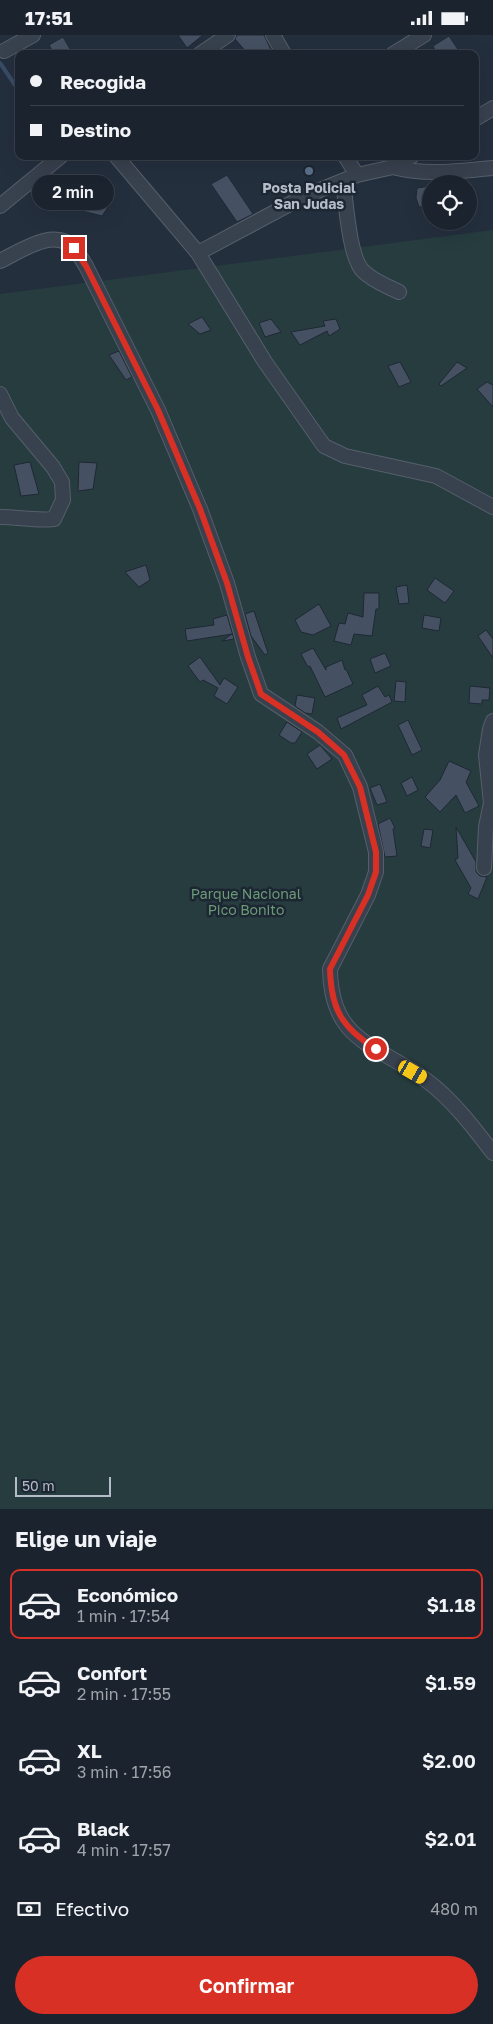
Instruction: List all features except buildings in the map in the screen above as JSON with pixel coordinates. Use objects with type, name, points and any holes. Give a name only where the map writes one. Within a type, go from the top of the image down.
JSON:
[{"type":"street","points":[[4,51],[33,35]]},
{"type":"street","points":[[206,50],[228,35]]},
{"type":"street","points":[[273,35],[282,50]]},
{"type":"street","points":[[400,50],[424,35]]},
{"type":"street","points":[[479,117],[493,108]]},
{"type":"street","points":[[0,206],[56,160]]},
{"type":"street","points":[[119,160],[198,253],[265,362],[324,446],[345,456],[436,476],[493,507]]},
{"type":"street","points":[[348,160],[357,175]]},
{"type":"street","points":[[198,253],[303,197],[357,175],[393,167],[405,160]]},
{"type":"street","points":[[393,167],[412,172],[433,173],[493,168]]},
{"type":"street","points":[[343,181],[355,258],[362,271],[379,283],[400,292]]},
{"type":"street","points":[[0,261],[42,241],[58,239],[74,248],[86,266],[158,410],[200,509],[227,583],[248,657],[261,694],[318,732],[344,755],[360,787],[377,862],[368,895],[330,969],[330,982],[337,1011],[347,1027],[363,1041],[426,1080],[451,1103],[493,1153]]},
{"type":"street","points":[[0,394],[12,417],[54,467],[62,482],[63,500],[54,519],[39,521],[17,517],[0,517]]},
{"type":"street","points":[[484,868],[486,827],[491,803],[486,755],[493,721]]},
{"type":"green space","name":"Parque Nacional Pico Bonito","points":[[493,230],[493,1509],[0,1509],[0,294]]},
{"type":"waterway","points":[[0,63],[15,85]]},
{"type":"place","name":"Posta Policial San Judas","points":[[309,171]]},
{"type":"route","points":[[74,248],[86,266],[158,410],[200,509],[227,583],[248,657],[261,694],[318,732],[344,755],[360,787],[376,852],[376,872],[368,895],[330,969],[330,982],[337,1011],[347,1027],[376,1049]]}]
